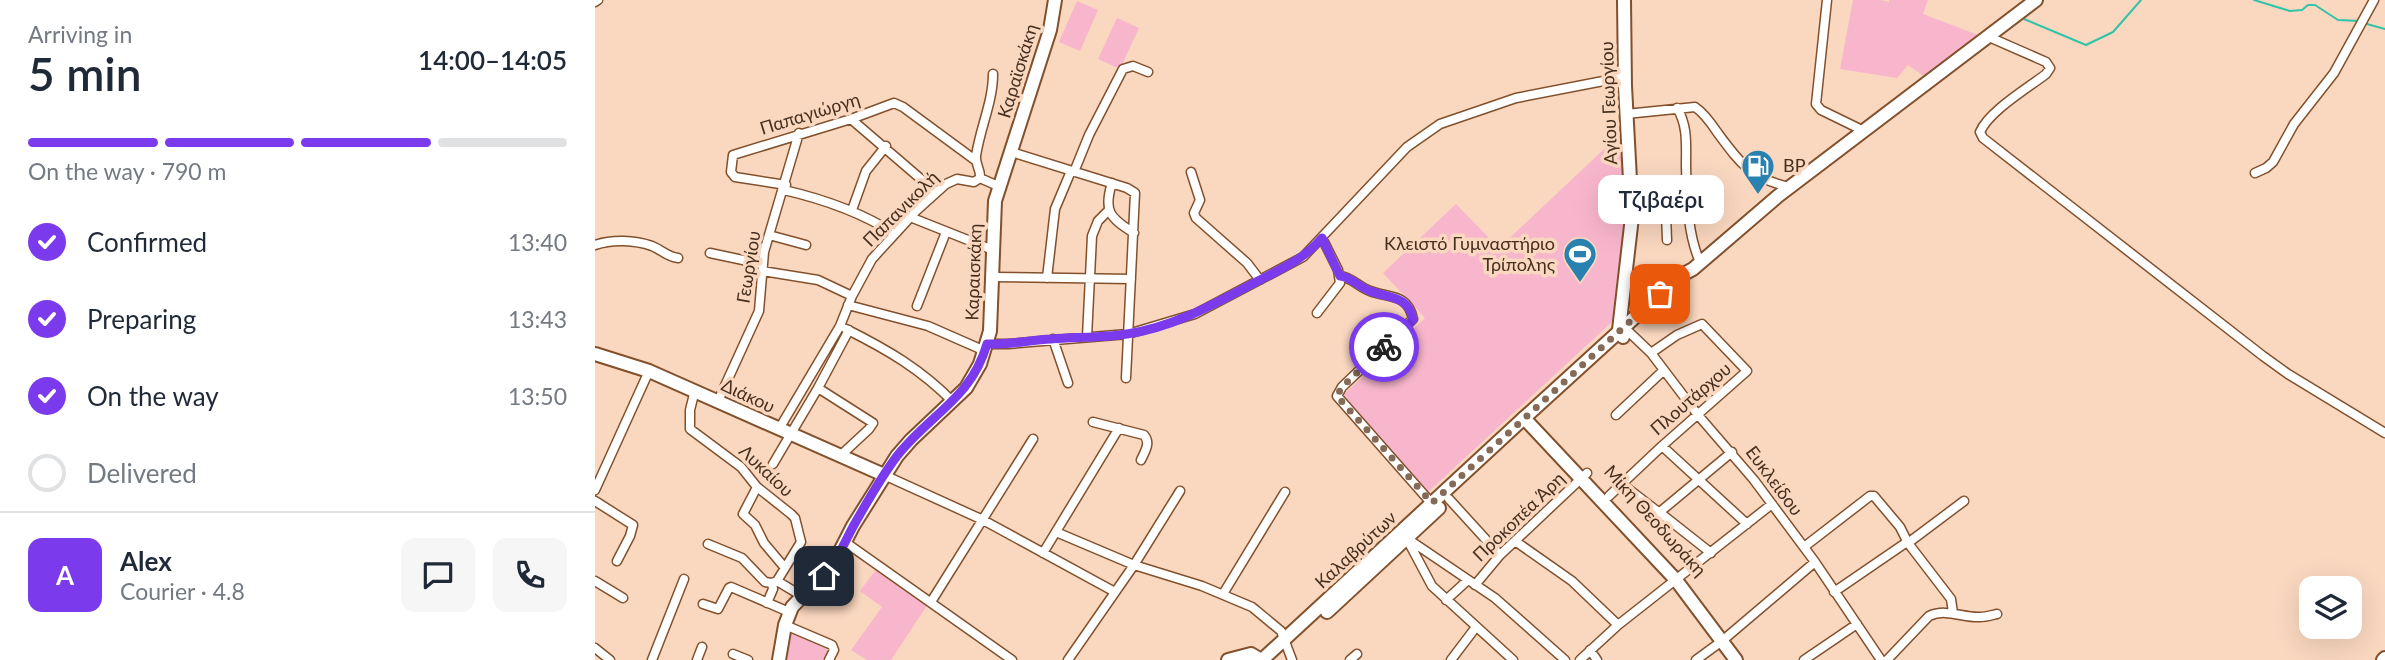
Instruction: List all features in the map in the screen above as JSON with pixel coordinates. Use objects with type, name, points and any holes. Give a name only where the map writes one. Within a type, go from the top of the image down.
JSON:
[{"type":"main road","name":"Καραϊσκάκη","points":[[1011,152],[1050,30],[1055,0]]},
{"type":"main road","name":"Αγίου Γεωργίου","points":[[1623,333],[1632,217],[1624,77],[1624,0]]},
{"type":"main road","name":"Καλαβρύτων","points":[[1275,660],[1403,535],[1623,333],[1680,276],[1697,266],[1789,187],[2036,0]]},
{"type":"main road","name":"Καραισκάκη","points":[[779,660],[787,619],[802,596],[831,567],[884,475],[911,440],[953,402],[972,379],[986,348],[994,209],[998,186],[1011,152]]},
{"type":"main road","name":"Διάκου","points":[[595,354],[649,371],[695,390],[884,475]]},
{"type":"main road","name":"Καλαβρύτων","points":[[1435,506],[1449,499],[1530,419]]},
{"type":"main road","name":"Μίκη Θεοδωράκη","points":[[1530,419],[1679,577]]},
{"type":"main road","name":"Μίκη Θεοδωράκη","points":[[1585,476],[1609,496],[1679,577],[1725,639],[1745,660]]},
{"type":"main road","name":"Μίκη Θεοδωράκη","points":[[1725,639],[1736,660]]},
{"type":"main road","name":"Καλαβρύτων","points":[[1261,660],[1289,649]]},
{"type":"main road","points":[[1228,660],[1251,654],[1261,660]]},
{"type":"street","points":[[1827,0],[1816,104],[1821,110],[1864,131]]},
{"type":"street","points":[[2255,173],[2273,162],[2297,119],[2333,73],[2374,0]]},
{"type":"street","points":[[1989,37],[2046,62],[2050,68],[2046,74],[2001,108],[1983,127],[1980,132],[1983,138],[2263,356],[2385,433]]},
{"type":"street","points":[[1047,278],[1055,209],[1120,72],[1130,66],[1148,72]]},
{"type":"street","points":[[993,74],[989,107],[975,160],[981,172],[980,178],[998,186]]},
{"type":"street","points":[[848,305],[928,326],[986,348],[1053,339],[1128,334],[1195,314],[1303,257],[1408,147],[1440,124],[1516,98],[1624,77]]},
{"type":"street","name":"Παπαγιώργη","points":[[785,187],[736,178],[731,172],[733,155],[896,103],[975,160]]},
{"type":"street","points":[[1626,114],[1691,107],[1699,110],[1748,171],[1765,180],[1789,187]]},
{"type":"street","points":[[1677,108],[1686,125],[1689,212],[1697,266]]},
{"type":"street","points":[[851,119],[936,192]]},
{"type":"street","name":"Γεωργίου","points":[[718,401],[759,311],[762,301],[762,267],[769,235],[799,133]]},
{"type":"street","points":[[852,210],[866,171],[885,146]]},
{"type":"street","points":[[1011,152],[1135,192],[1126,378]]},
{"type":"street","points":[[1191,172],[1200,200],[1194,213],[1196,218],[1247,263],[1260,280]]},
{"type":"street","name":"Παπανικολή","points":[[844,328],[848,305],[867,266],[910,217],[936,192],[954,180],[974,182],[980,178]]},
{"type":"street","points":[[1112,183],[1108,211],[1133,233]]},
{"type":"street","points":[[785,187],[852,210],[895,234]]},
{"type":"street","points":[[1087,337],[1092,236],[1098,221],[1108,211]]},
{"type":"street","points":[[1632,217],[1689,212]]},
{"type":"street","points":[[1666,214],[1667,240]]},
{"type":"street","points":[[910,217],[993,250]]},
{"type":"street","points":[[916,306],[946,232]]},
{"type":"street","points":[[769,235],[806,245]]},
{"type":"street","points":[[1317,313],[1339,286],[1340,276],[1322,238]]},
{"type":"street","points":[[595,245],[621,242],[647,245],[678,258]]},
{"type":"street","points":[[710,253],[818,280],[852,296]]},
{"type":"street","points":[[1340,276],[1347,277],[1373,293],[1398,298],[1409,309],[1413,320],[1342,387],[1337,396],[1435,506]]},
{"type":"street","points":[[992,277],[1131,279]]},
{"type":"street","name":"Πλουτάρχου","points":[[1609,496],[1747,371],[1702,324],[1677,335],[1650,353]]},
{"type":"street","points":[[785,432],[818,388],[844,328]]},
{"type":"street","points":[[844,328],[888,350],[927,376],[953,402]]},
{"type":"street","points":[[773,464],[785,432],[844,328]]},
{"type":"street","name":"Ευκλείδου","points":[[1623,333],[1650,353],[1698,415],[1731,452],[1815,562],[1881,660]]},
{"type":"street","points":[[1053,339],[1068,383]]},
{"type":"street","points":[[1616,415],[1664,370]]},
{"type":"street","points":[[595,490],[649,371]]},
{"type":"street","points":[[818,388],[873,422],[871,427],[839,456]]},
{"type":"street","name":"Λυκαίου","points":[[695,390],[690,411],[690,429],[741,467],[757,487],[795,518],[801,542],[774,582],[767,603]]},
{"type":"street","points":[[1093,422],[1140,433],[1146,438],[1147,445],[1141,460]]},
{"type":"street","points":[[1044,553],[1119,428]]},
{"type":"street","points":[[931,602],[1033,439]]},
{"type":"street","points":[[1662,446],[1747,524]]},
{"type":"street","points":[[1659,512],[1731,452]]},
{"type":"street","points":[[884,475],[983,520],[1115,592]]},
{"type":"street","name":"Προκοπέα Άρη","points":[[1446,600],[1471,582],[1585,476]]},
{"type":"street","points":[[1622,484],[1710,553]]},
{"type":"street","points":[[757,487],[743,514],[755,525],[764,543],[785,568]]},
{"type":"street","points":[[1068,660],[1134,565],[1180,492]]},
{"type":"street","points":[[1223,594],[1285,492]]},
{"type":"street","points":[[1804,547],[1872,495],[1900,527],[1907,542],[1951,599],[1953,613]]},
{"type":"street","points":[[1449,499],[1500,555]]},
{"type":"street","points":[[595,501],[633,525],[617,561]]},
{"type":"street","points":[[1834,592],[1964,501]]},
{"type":"street","points":[[1580,660],[1618,625],[1772,504]]},
{"type":"street","points":[[1056,532],[1134,565],[1223,594],[1258,610],[1280,631],[1289,649]]},
{"type":"street","points":[[1403,535],[1500,603],[1565,660]]},
{"type":"street","points":[[1403,535],[1428,580],[1446,600],[1513,660]]},
{"type":"street","points":[[1515,541],[1572,581],[1618,625]]},
{"type":"street","points":[[845,542],[1011,660]]},
{"type":"street","points":[[708,544],[742,558],[765,582],[774,582],[802,596]]},
{"type":"street","points":[[1696,660],[1725,639],[1815,562]]},
{"type":"street","points":[[652,660],[684,579]]},
{"type":"street","points":[[595,581],[623,598]]},
{"type":"street","points":[[703,604],[719,609],[731,587],[767,603],[787,619],[832,645],[834,650],[829,660]]},
{"type":"street","points":[[1887,660],[1929,616],[1939,613],[1981,617],[1997,614]]},
{"type":"street","points":[[1804,660],[1857,624]]},
{"type":"street","points":[[1451,660],[1476,627]]},
{"type":"street","points":[[697,660],[702,647]]},
{"type":"street","points":[[595,648],[605,659]]},
{"type":"street","points":[[1590,650],[1597,660]]},
{"type":"street","points":[[733,654],[748,660]]},
{"type":"shaded area","points":[[1853,0],[1928,0],[1923,14],[1978,35],[1925,77],[1908,65],[1897,78],[1840,69]]},
{"type":"shaded area","points":[[1077,1],[1098,10],[1080,51],[1059,42]]},
{"type":"shaded area","points":[[1117,18],[1139,28],[1120,69],[1098,59]]},
{"type":"shaded area","points":[[1619,135],[1626,216],[1613,321],[1427,493],[1340,398],[1425,318],[1383,273],[1456,204],[1499,248]]},
{"type":"shaded area","points":[[877,568],[928,604],[891,660],[867,660],[851,650],[882,607],[860,591]]},
{"type":"shaded area","points":[[794,633],[827,649],[829,653],[824,660],[787,660],[791,635]]},
{"type":"waterway","points":[[2024,19],[2086,45],[2113,32],[2141,0]]},
{"type":"waterway","points":[[2254,0],[2290,11],[2315,5],[2338,20],[2360,21]]},
{"type":"waterway","points":[[2367,24],[2385,29]]},
{"type":"way so far","points":[[1384,347],[1342,387],[1337,396],[1432,503],[1660,294]]},
{"type":"place","name":"BP","points":[[1758,196]]},
{"type":"place","name":"Κλειστό Γυμναστήριο Τρίπολης","points":[[1580,284]]},
{"type":"place","name":"Τζιβαέρι","points":[[1660,294]]},
{"type":"route","points":[[824,576],[837,559],[853,526],[897,456],[966,388],[976,374],[987,344],[1128,334],[1178,320],[1210,307],[1291,265],[1313,249],[1322,238],[1340,276],[1347,277],[1373,293],[1394,296],[1402,301],[1412,314],[1413,320],[1384,347]]}]
